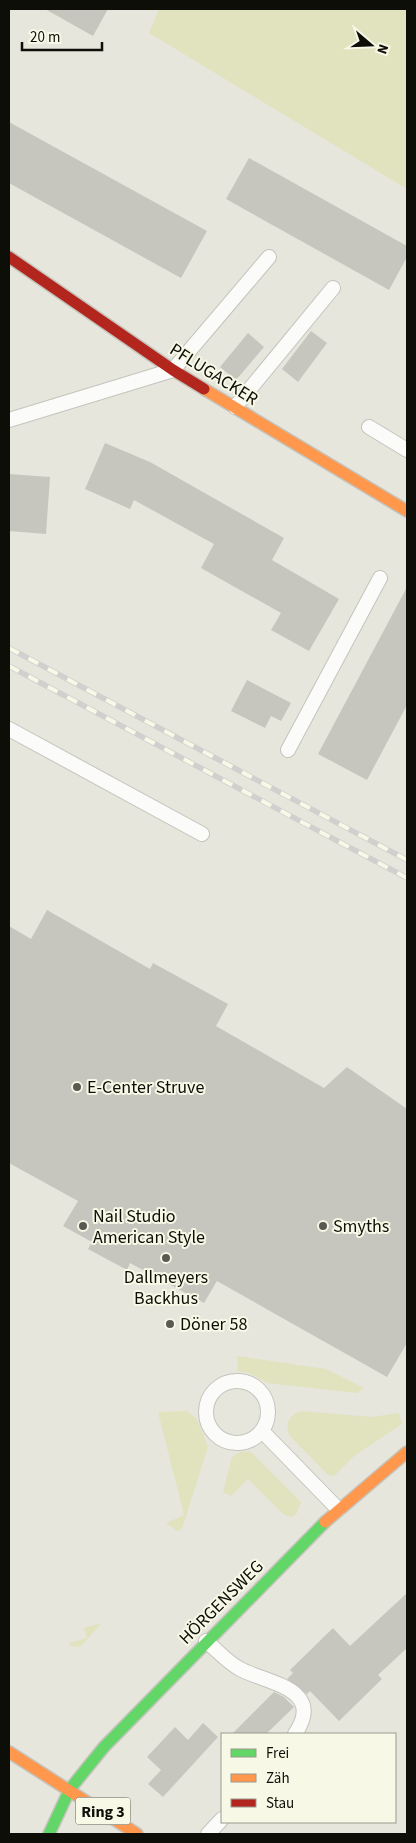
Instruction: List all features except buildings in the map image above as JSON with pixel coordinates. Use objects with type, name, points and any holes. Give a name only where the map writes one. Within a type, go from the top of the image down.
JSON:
[{"type":"street","name":"PFLUGACKER","points":[[9,257],[174,370],[407,511]]},
{"type":"street","name":"HÖRGENSWEG","points":[[49,1834],[70,1789],[104,1747],[206,1641],[338,1509],[407,1452]]},
{"type":"street","name":"Ring 3","points":[[9,1752],[70,1789],[137,1834]]},
{"type":"lane","points":[[9,420],[174,370],[269,258]]},
{"type":"lane","points":[[234,408],[333,288]]},
{"type":"lane","points":[[369,427],[407,450]]},
{"type":"lane","points":[[288,750],[380,578]]},
{"type":"lane","points":[[9,729],[202,834]]},
{"type":"lane","points":[[239,1381],[255,1386],[262,1392],[269,1416],[262,1431],[254,1439],[233,1443],[215,1434],[207,1417],[210,1397],[215,1390],[230,1382],[239,1381]]},
{"type":"lane","points":[[262,1431],[338,1509]]},
{"type":"lane","points":[[206,1641],[238,1668],[288,1688],[300,1699],[304,1708],[300,1727],[296,1733]]},
{"type":"lane","points":[[208,1834],[221,1820]]},
{"type":"green space","points":[[159,9],[407,9],[407,189],[149,33]]},
{"type":"green space","points":[[237,1356],[326,1369],[364,1388],[357,1393],[267,1383],[249,1373],[238,1371]]},
{"type":"green space","points":[[187,1411],[197,1419],[208,1447],[182,1529],[177,1531],[166,1523],[184,1515],[158,1412]]},
{"type":"green space","points":[[302,1411],[372,1417],[399,1413],[402,1424],[354,1456],[334,1476],[328,1475],[289,1435],[289,1420],[294,1414]]},
{"type":"green space","points":[[250,1451],[301,1502],[297,1513],[292,1517],[283,1514],[248,1479],[231,1496],[223,1492],[232,1457],[241,1452]]},
{"type":"green space","points":[[102,1623],[80,1647],[70,1646],[69,1643],[87,1638],[84,1628]]},
{"type":"railway","points":[[9,648],[407,860]]},
{"type":"railway","points":[[9,666],[407,878]]},
{"type":"traffic: fast","points":[[49,1834],[70,1789],[104,1747],[325,1522]]},
{"type":"traffic: slow","points":[[204,389],[407,511]]},
{"type":"traffic: slow","points":[[325,1522],[407,1452]]},
{"type":"traffic: slow","points":[[9,1752],[137,1834]]},
{"type":"traffic: jam","points":[[9,257],[173,370],[204,389]]},
{"type":"place","name":"E-Center Struve","points":[[77,1087]]},
{"type":"place","name":"Nail Studio American Style","points":[[83,1226]]},
{"type":"place","name":"Smyths","points":[[323,1226]]},
{"type":"place","name":"Dallmeyers Backhus","points":[[166,1258]]},
{"type":"place","name":"Döner 58","points":[[170,1324]]}]
